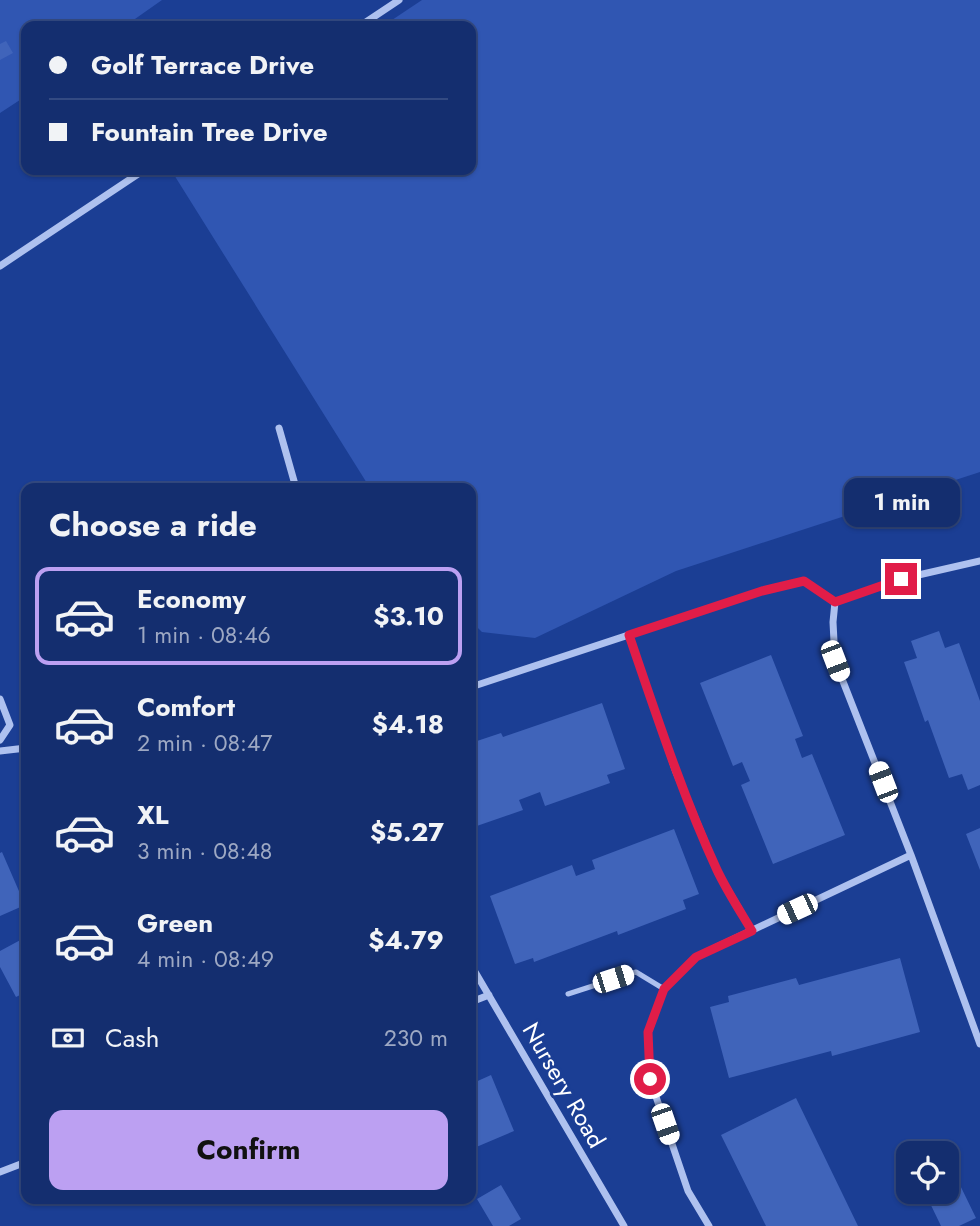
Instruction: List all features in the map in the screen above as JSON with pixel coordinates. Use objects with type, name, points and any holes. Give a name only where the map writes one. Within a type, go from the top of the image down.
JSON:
[{"type":"street","points":[[367,21],[399,0]]},
{"type":"street","points":[[0,266],[136,175]]},
{"type":"street","points":[[279,428],[295,483]]},
{"type":"street","points":[[835,602],[901,579],[980,561]]},
{"type":"street","points":[[476,685],[762,591],[804,581],[835,602]]},
{"type":"street","points":[[835,602],[835,661],[911,855],[980,1044]]},
{"type":"street","points":[[629,635],[676,772],[718,873],[752,931]]},
{"type":"street","points":[[0,699],[10,725],[0,740]]},
{"type":"street","points":[[0,751],[21,749]]},
{"type":"street","points":[[709,1226],[688,1191],[650,1079],[648,1032],[664,989],[696,957],[911,855]]},
{"type":"street","name":"Nursery Road","points":[[476,973],[624,1226]]},
{"type":"street","points":[[476,1000],[489,995]]},
{"type":"street","points":[[0,1172],[21,1164]]},
{"type":"lane","points":[[568,994],[636,972],[664,989]]},
{"type":"shaded area","points":[[0,0],[162,0],[132,21],[21,21],[21,99],[0,113]]},
{"type":"shaded area","points":[[422,0],[980,0],[980,472],[676,571],[535,638],[482,632],[476,626],[476,483],[367,483],[174,175],[476,175],[476,21],[390,21]]},
{"type":"building","points":[[6,41],[13,53],[0,60],[0,44]]},
{"type":"building","points":[[939,631],[945,648],[959,643],[980,701],[980,785],[968,790],[962,774],[949,778],[928,720],[925,722],[904,662],[917,658],[911,641]]},
{"type":"building","points":[[771,655],[803,736],[795,739],[802,758],[812,754],[845,835],[773,864],[741,785],[750,781],[742,762],[733,766],[700,683]]},
{"type":"building","points":[[602,703],[625,769],[607,775],[610,783],[545,806],[540,792],[519,800],[523,810],[476,826],[476,741],[501,733],[503,737]]},
{"type":"building","points":[[980,828],[980,870],[966,834]]},
{"type":"building","points":[[674,829],[699,894],[683,900],[686,909],[618,935],[617,931],[534,962],[533,958],[515,964],[490,896],[572,865],[576,876],[595,869],[592,860]]},
{"type":"building","points":[[2,852],[21,896],[21,907],[0,916]]},
{"type":"building","points":[[21,940],[21,994],[16,997],[0,967],[0,951]]},
{"type":"building","points":[[900,958],[920,1032],[832,1056],[831,1051],[729,1078],[710,1007],[729,1002],[728,996],[796,978],[799,985]]},
{"type":"building","points":[[491,1075],[514,1131],[476,1147],[476,1082]]},
{"type":"building","points":[[796,1098],[858,1226],[766,1226],[721,1135]]},
{"type":"building","points":[[959,1183],[976,1218],[959,1226],[941,1226],[930,1204],[959,1204]]},
{"type":"building","points":[[501,1185],[521,1219],[509,1226],[493,1226],[477,1199]]},
{"type":"route","points":[[650,1079],[648,1032],[664,989],[696,957],[752,931],[718,873],[676,772],[629,635],[762,591],[804,581],[835,602],[901,579]]}]
